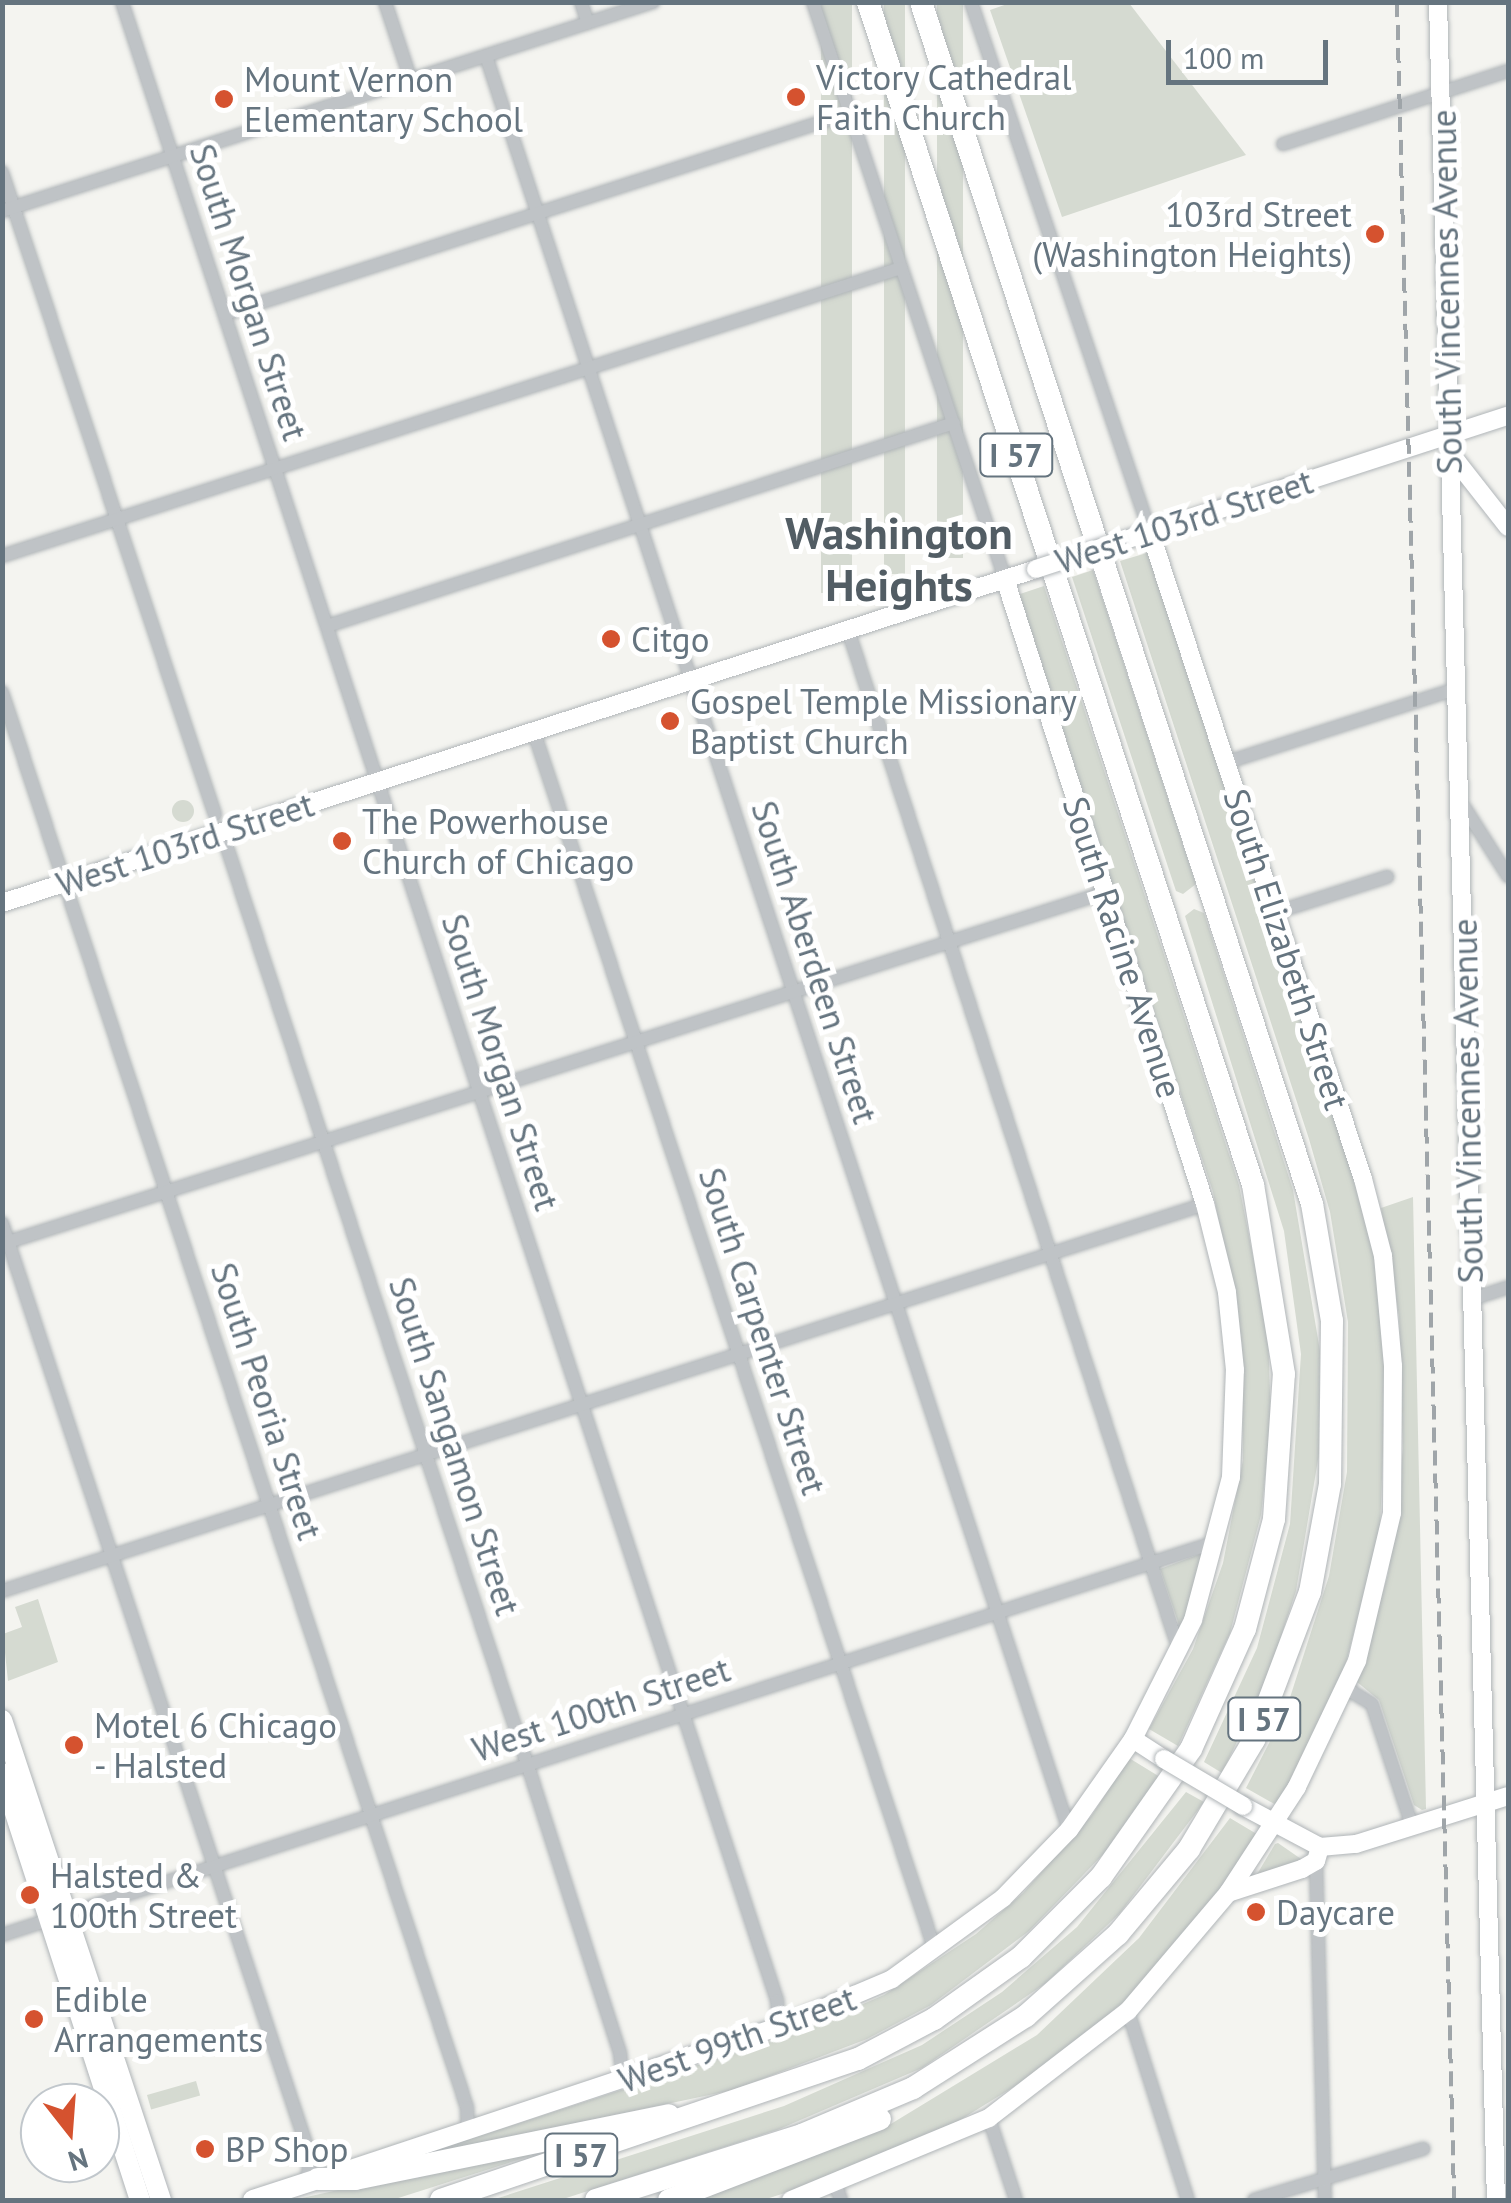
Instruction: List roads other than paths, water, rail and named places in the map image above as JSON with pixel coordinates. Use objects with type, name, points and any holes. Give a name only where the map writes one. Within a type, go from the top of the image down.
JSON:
[{"type":"highway","name":"I 57","points":[[440,2200],[722,2109],[858,2059],[934,2019],[1021,1957],[1101,1877],[1170,1785],[1214,1706],[1262,1572],[1280,1474],[1281,1335],[1253,1185],[868,2]]},
{"type":"highway","name":"I 57","points":[[596,2200],[802,2134],[913,2088],[1002,2034],[1070,1980],[1155,1894],[1225,1794],[1274,1696],[1310,1592],[1330,1484],[1336,1377],[1325,1260],[1290,1132],[921,2]]},
{"type":"highway","points":[[669,2200],[868,2125],[913,2088]]},
{"type":"highway","points":[[312,2181],[355,2178],[658,2116],[722,2109]]},
{"type":"main road","points":[[2,1720],[140,2200]]},
{"type":"main road","points":[[2,1773],[161,2200]]},
{"type":"main road","name":"West 99th Street","points":[[252,2200],[312,2181]]},
{"type":"street","name":"South Morgan Street","points":[[122,2],[776,2000],[780,2027]]},
{"type":"street","points":[[386,2],[411,80]]},
{"type":"street","points":[[581,2],[588,23]]},
{"type":"street","points":[[8,209],[653,2]]},
{"type":"street","name":"South Racine Avenue","points":[[812,2],[954,423],[1205,1204],[1231,1325],[1236,1423],[1218,1541]]},
{"type":"street","name":"South Elizabeth Street","points":[[791,2200],[839,2193],[989,2118],[1128,2011],[1228,1893],[1274,1826],[1347,1689],[1377,1596],[1392,1513],[1396,1412],[1389,1302],[1364,1178],[971,2]]},
{"type":"street","name":"South Vincennes Avenue","points":[[1438,2],[1485,1803],[1502,2133],[1496,2200]]},
{"type":"street","name":"South Aberdeen Street","points":[[486,56],[1069,1830]]},
{"type":"street","points":[[1283,144],[1508,71]]},
{"type":"street","points":[[225,314],[848,112]]},
{"type":"street","name":"South Sangamon Street","points":[[2,172],[8,209],[219,824],[528,1765],[623,2080]]},
{"type":"street","points":[[2,556],[902,268]]},
{"type":"street","name":"West 103rd Street","points":[[2,903],[66,883],[219,824],[378,782],[1150,532],[1449,444],[1508,416]]},
{"type":"street","points":[[327,626],[954,423]]},
{"type":"street","points":[[1449,444],[1508,528]]},
{"type":"street","points":[[848,630],[1179,1650]]},
{"type":"street","points":[[1225,763],[1456,689]]},
{"type":"street","name":"South Peoria Street","points":[[2,692],[467,2107],[468,2131]]},
{"type":"street","name":"South Carpenter Street","points":[[534,732],[935,1950]]},
{"type":"street","points":[[1460,800],[1508,876]]},
{"type":"street","points":[[1274,914],[1387,877]]},
{"type":"street","points":[[6,1243],[1106,892]]},
{"type":"street","points":[[2,1591],[1205,1204]]},
{"type":"street","points":[[2,1223],[310,2156],[312,2181]]},
{"type":"street","points":[[1472,1299],[1508,1287]]},
{"type":"street","name":"West 100th Street","points":[[2,1935],[1218,1541]]},
{"type":"street","name":"West 99th Street","points":[[312,2181],[780,2027],[866,1993],[935,1950],[1003,1898],[1069,1830],[1133,1739],[1179,1650],[1218,1541]]},
{"type":"street","points":[[1347,1689],[1372,1704],[1412,1826]]},
{"type":"street","points":[[1133,1739],[1318,1854]]},
{"type":"street","points":[[1228,1893],[1318,1854],[1508,1796]]},
{"type":"street","points":[[1318,1854],[1325,2200]]},
{"type":"street","points":[[1128,2011],[1188,2200]]},
{"type":"street","points":[[989,2118],[1016,2200]]},
{"type":"street","points":[[1254,2200],[1423,2149]]},
{"type":"railway","points":[[1397,2],[1454,2200]]},
{"type":"place","name":"Victory Cathedral Faith Church","points":[[796,97]]},
{"type":"place","name":"Mount Vernon Elementary School","points":[[224,99]]},
{"type":"place","name":"103rd Street (Washington Heights)","points":[[1375,234]]},
{"type":"place","name":"Citgo","points":[[611,639]]},
{"type":"place","name":"Gospel Temple Missionary Baptist Church","points":[[670,721]]},
{"type":"place","name":"The Powerhouse Church of Chicago","points":[[342,841]]},
{"type":"place","name":"Motel 6 Chicago - Halsted","points":[[74,1745]]},
{"type":"place","name":"Halsted & 100th Street","points":[[30,1895]]},
{"type":"place","name":"Daycare","points":[[1256,1912]]},
{"type":"place","name":"Edible Arrangements","points":[[34,2019]]},
{"type":"place","name":"BP Shop","points":[[205,2149]]},
{"type":"district","name":"Washington Heights","points":[[899,559]]}]
